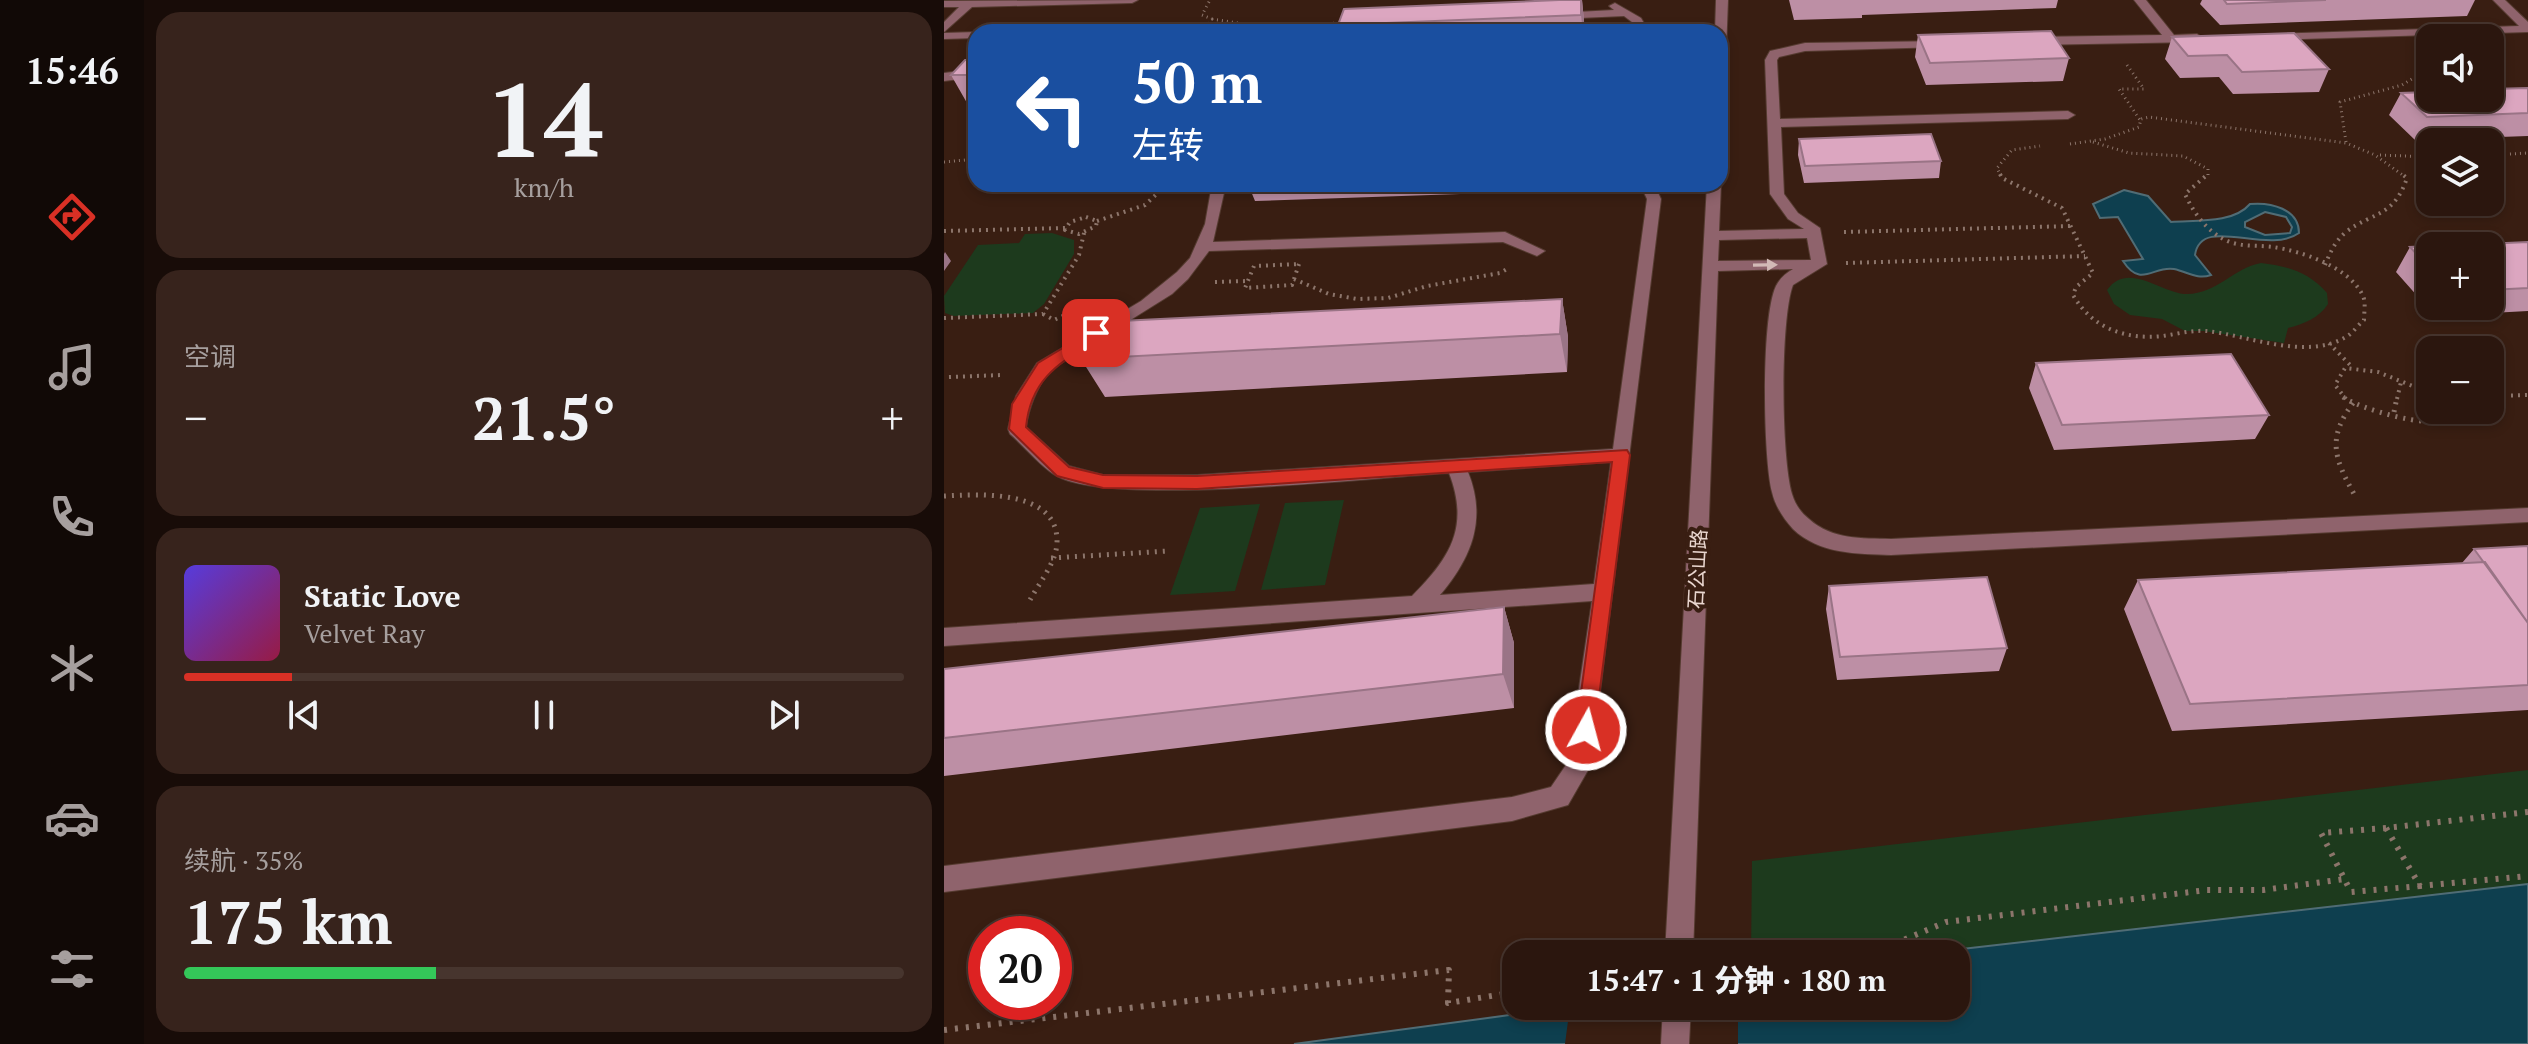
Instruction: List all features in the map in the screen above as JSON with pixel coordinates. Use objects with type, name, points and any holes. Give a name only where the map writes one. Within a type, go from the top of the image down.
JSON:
[{"type":"street","points":[[944,4],[1132,0]]},
{"type":"street","points":[[1606,0],[1639,24]]},
{"type":"street","points":[[1721,24],[1722,0]]},
{"type":"street","points":[[2140,0],[2170,38]]},
{"type":"street","points":[[2499,0],[2528,29]]},
{"type":"street","points":[[944,29],[968,4]]},
{"type":"street","points":[[1546,16],[1626,13]]},
{"type":"street","points":[[2256,37],[2528,29]]},
{"type":"street","points":[[944,36],[968,35]]},
{"type":"street","points":[[2020,41],[2212,38]]},
{"type":"street","points":[[1819,264],[1813,228],[1783,206],[1777,194],[1771,60],[1774,54],[1805,47],[1959,43]]},
{"type":"street","points":[[944,77],[968,74]]},
{"type":"street","points":[[1774,123],[2068,115]]},
{"type":"street","points":[[1218,192],[1216,215],[1203,247],[1174,285],[1076,345],[1039,373],[1020,404],[1017,429],[1063,471],[1103,482],[1197,482],[1621,455]]},
{"type":"street","points":[[944,879],[1512,809],[1559,797],[1579,765],[1654,199],[1651,192]]},
{"type":"street","name":"石公山路","points":[[1680,940],[1714,192]]},
{"type":"street","points":[[1712,236],[1814,233]]},
{"type":"street","points":[[1203,247],[1505,237],[1537,251]]},
{"type":"street","points":[[1710,266],[1819,264]]},
{"type":"street","points":[[1819,264],[1791,276],[1782,290],[1777,327],[1777,394],[1781,490],[1787,507],[1803,526],[1820,538],[1848,546],[1891,547],[2528,515]]},
{"type":"street","points":[[1417,605],[1446,576],[1457,559],[1466,531],[1468,490],[1456,465]]},
{"type":"street","points":[[944,637],[1604,592]]},
{"type":"street","points":[[1675,1044],[1676,1020]]},
{"type":"path","points":[[1210,0],[1202,15],[1245,24]]},
{"type":"path","points":[[1209,24],[1212,19]]},
{"type":"path","points":[[1329,24],[1335,23]]},
{"type":"path","points":[[2062,144],[2093,142],[2139,127],[2140,121],[2119,89],[2144,89],[2122,57]]},
{"type":"path","points":[[2346,143],[2340,102],[2402,85],[2416,76]]},
{"type":"path","points":[[2140,121],[2149,117],[2173,118],[2346,143],[2375,155],[2407,178],[2391,207],[2351,228],[2341,237],[2325,265]]},
{"type":"path","points":[[2051,145],[2012,150],[1997,168],[2002,178],[2062,208],[2093,273],[2073,295],[2088,319],[2120,334],[2144,337],[2203,331],[2284,343],[2329,343],[2347,336],[2364,320],[2365,298],[2357,286],[2325,265],[2290,251],[2231,242],[2214,233],[2189,204],[2185,194],[2208,177],[2208,169],[2200,162],[2175,154],[2133,154],[2093,142]]},
{"type":"path","points":[[2504,154],[2528,153]]},
{"type":"path","points":[[2375,155],[2416,156]]},
{"type":"path","points":[[944,162],[968,160]]},
{"type":"path","points":[[944,231],[1065,228],[1081,218],[1097,221],[1145,205],[1158,192]]},
{"type":"path","points":[[1065,228],[1070,234],[1084,233],[1096,226],[1097,221]]},
{"type":"path","points":[[1814,233],[2071,226]]},
{"type":"path","points":[[944,318],[1043,314],[1079,255],[1084,233]]},
{"type":"path","points":[[1294,279],[1329,294],[1357,299],[1388,298],[1427,286],[1500,273],[1537,251]]},
{"type":"path","points":[[1819,264],[2085,256]]},
{"type":"path","points":[[2329,343],[2352,367]]},
{"type":"path","points":[[2416,388],[2383,373],[2352,367],[2345,368],[2335,385],[2340,395],[2353,403],[2416,420]]},
{"type":"path","points":[[949,377],[1039,373]]},
{"type":"path","points":[[2394,412],[2401,382]]},
{"type":"path","points":[[2504,396],[2528,395]]},
{"type":"path","points":[[2353,403],[2339,420],[2336,429],[2337,463],[2370,523]]},
{"type":"path","points":[[944,496],[1020,498],[1052,520],[1057,532],[1057,546],[1014,632]]},
{"type":"path","points":[[1051,558],[1169,551]]},
{"type":"path","points":[[2528,812],[2321,833],[2351,892],[2528,876]]},
{"type":"path","points":[[2386,828],[2420,886]]},
{"type":"path","points":[[1903,940],[1946,922],[2207,890],[2263,890],[2345,879]]},
{"type":"path","points":[[944,1030],[1449,970],[1448,1003],[1502,994]]},
{"type":"green space","points":[[1052,233],[1074,240],[1074,254],[1044,304],[1033,313],[954,316],[945,313],[944,296],[978,245],[1019,243],[1025,234]]},
{"type":"green space","points":[[2261,263],[2297,271],[2327,293],[2328,304],[2324,309],[2311,320],[2288,328],[2284,343],[2185,331],[2162,319],[2130,315],[2114,304],[2107,290],[2115,282],[2135,278],[2177,293],[2198,293]]},
{"type":"green space","points":[[1344,500],[1325,585],[1261,590],[1285,503]]},
{"type":"green space","points":[[1260,504],[1235,591],[1170,595],[1200,508]]},
{"type":"green space","points":[[2528,770],[2528,908],[1970,953],[1970,940],[1751,940],[1752,861]]},
{"type":"water","points":[[2124,190],[2148,196],[2171,222],[2224,218],[2250,204],[2267,204],[2289,213],[2298,225],[2299,233],[2286,239],[2270,240],[2222,236],[2209,238],[2200,243],[2195,255],[2211,275],[2197,276],[2167,269],[2142,275],[2136,274],[2123,261],[2143,259],[2118,217],[2100,218],[2093,204]],"holes":[[[2265,212],[2286,217],[2292,227],[2290,233],[2265,235],[2245,227],[2245,222]]]},
{"type":"water","points":[[2528,884],[2528,1044],[1294,1044],[1502,1016],[1502,1020],[1970,1020],[1970,948]]},
{"type":"pier","points":[[1568,1020],[1738,1020],[1738,1044],[1565,1044]]},
{"type":"building","points":[[1581,0],[1581,15],[1338,24],[1344,9]]},
{"type":"building","points":[[2224,0],[2326,0],[2227,4]]},
{"type":"building","points":[[2051,31],[2069,58],[1930,63],[1918,35]]},
{"type":"building","points":[[2294,33],[2329,69],[2242,72],[2227,55],[2188,56],[2172,37]]},
{"type":"building","points":[[965,60],[968,60],[968,75],[951,75]]},
{"type":"building","points":[[2528,88],[2528,113],[2427,117],[2422,112],[2504,112],[2504,89]]},
{"type":"building","points":[[2416,92],[2416,107],[2401,93]]},
{"type":"building","points":[[1931,134],[1941,161],[1805,166],[1799,139]]},
{"type":"building","points":[[2528,242],[2528,288],[2504,289],[2504,243]]},
{"type":"building","points":[[1562,299],[1560,334],[1081,359],[1100,322]]},
{"type":"building","points":[[2231,354],[2269,415],[2062,425],[2036,363]]},
{"type":"building","points":[[2528,546],[2528,623],[2474,549]]},
{"type":"building","points":[[2485,562],[2528,623],[2528,685],[2190,704],[2138,580]]},
{"type":"building","points":[[1987,577],[2007,648],[1840,657],[1829,586]]},
{"type":"building","points":[[1504,607],[1503,674],[944,738],[944,669]]},
{"type":"route","points":[[1096,333],[1043,367],[1020,404],[1017,429],[1063,471],[1103,482],[1197,482],[1621,455],[1586,730]]}]
